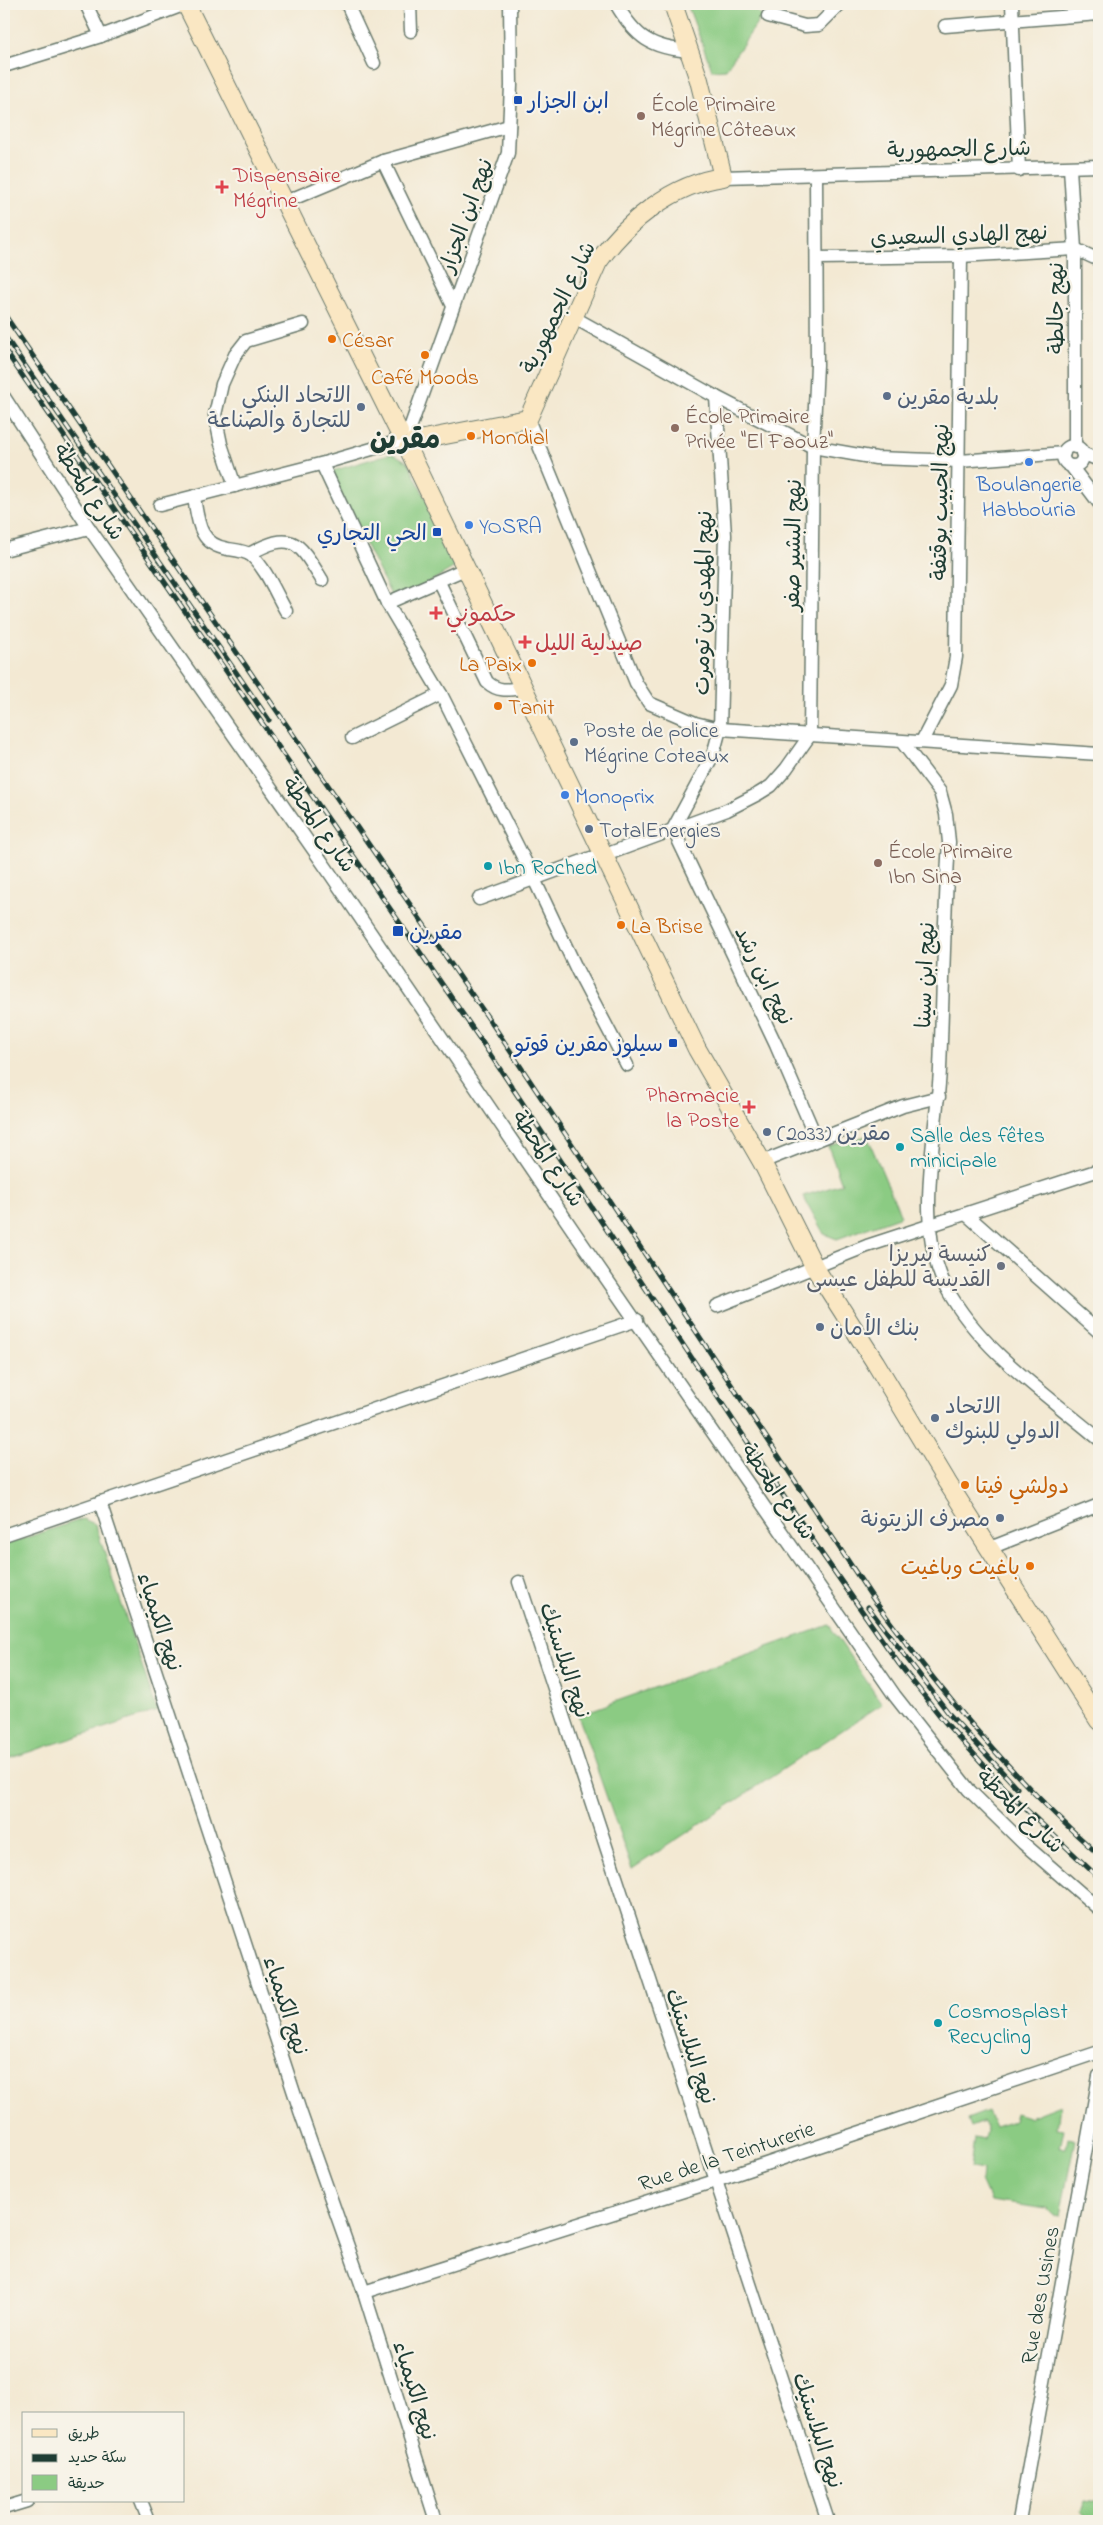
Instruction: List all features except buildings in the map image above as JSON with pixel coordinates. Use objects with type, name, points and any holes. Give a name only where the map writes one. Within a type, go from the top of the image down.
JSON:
[{"type":"street","points":[[86,4],[101,36]]},
{"type":"street","points":[[4,66],[101,36],[163,8],[186,4],[284,202],[405,439],[465,569],[697,1048],[762,1162],[816,1268],[876,1362],[947,1482],[1099,1721]]},
{"type":"street","points":[[347,4],[374,63]]},
{"type":"street","points":[[410,4],[410,31]]},
{"type":"street","name":"نهج ابن الجزار","points":[[405,439],[508,154],[512,86],[510,4]]},
{"type":"street","points":[[616,4],[634,30],[647,41],[667,50],[690,51]]},
{"type":"street","points":[[673,4],[690,51],[723,177]]},
{"type":"street","points":[[768,16],[805,26],[819,25],[840,4]]},
{"type":"street","points":[[1012,4],[1015,22],[1019,170]]},
{"type":"street","points":[[945,26],[1099,14]]},
{"type":"street","points":[[284,202],[383,161],[509,126]]},
{"type":"street","points":[[383,161],[454,306]]},
{"type":"street","name":"شارع الجمهورية","points":[[528,419],[598,262],[623,231],[657,204],[694,184],[723,177],[816,176],[1099,166]]},
{"type":"street","name":"نهج جالطة","points":[[1070,168],[1075,249],[1074,451]]},
{"type":"street","name":"نهج البشير صفر","points":[[810,735],[813,447],[818,258],[816,176]]},
{"type":"street","name":"نهج الهادي السعيدي","points":[[818,258],[961,256],[1075,249],[1099,260]]},
{"type":"street","name":"نهج الحبيب بوقتفة","points":[[922,741],[951,685],[954,672],[960,461],[961,256]]},
{"type":"street","points":[[573,317],[716,397],[813,447],[876,458],[960,461],[1074,451],[1099,460]]},
{"type":"street","points":[[235,486],[221,444],[215,415],[222,384],[235,355],[246,341],[303,324]]},
{"type":"street","name":"شارع المحطة","points":[[4,397],[89,528],[895,1696],[969,1790],[1008,1829],[1099,1909]]},
{"type":"street","name":"نهج المهدي بن تومرت","points":[[673,829],[708,764],[720,728],[725,535],[723,473],[716,397]]},
{"type":"street","points":[[160,505],[322,464],[405,439],[528,419],[636,683],[649,703],[695,723],[720,728],[902,742],[922,741],[1099,754]]},
{"type":"street","points":[[1074,451],[1065,461],[1071,466],[1099,503]]},
{"type":"street","points":[[322,464],[387,603],[441,694],[534,879],[578,972],[627,1065]]},
{"type":"street","points":[[194,496],[198,521],[203,536],[216,548],[249,554],[279,540],[293,542],[305,552],[322,580]]},
{"type":"street","points":[[4,550],[89,528]]},
{"type":"street","points":[[249,554],[264,570],[286,612]]},
{"type":"street","points":[[387,603],[439,582],[465,569]]},
{"type":"street","points":[[439,582],[487,682],[493,688],[502,690],[523,688]]},
{"type":"street","points":[[352,738],[441,694]]},
{"type":"street","points":[[479,899],[591,858],[605,856],[727,810],[770,786],[810,735]]},
{"type":"street","name":"نهج ابن سينا","points":[[902,742],[940,792],[946,814],[949,842],[939,1097],[932,1162],[930,1224],[934,1255],[946,1287],[962,1313],[991,1346],[1099,1439]]},
{"type":"street","name":"نهج ابن رشد","points":[[673,829],[772,1036],[818,1140]]},
{"type":"street","points":[[762,1162],[903,1106],[939,1097]]},
{"type":"street","points":[[717,1306],[816,1268],[866,1246],[1099,1170]]},
{"type":"street","points":[[966,1214],[1099,1332]]},
{"type":"street","points":[[4,1535],[637,1320]]},
{"type":"street","name":"نهج الكيمياء","points":[[100,1502],[300,2111],[364,2292],[436,2521]]},
{"type":"street","points":[[990,1548],[1099,1505]]},
{"type":"street","name":"نهج البلاستيك","points":[[519,1582],[828,2521]]},
{"type":"street","name":"Rue de la Teinturerie","points":[[364,2292],[715,2181],[1099,2052]]},
{"type":"street","name":"Rue des Usines","points":[[1019,2521],[1099,2076]]},
{"type":"street","points":[[4,2508],[24,2502]]},
{"type":"street","points":[[141,2502],[149,2521]]},
{"type":"green space","points":[[687,4],[757,4],[755,9],[762,16],[726,69],[712,70]]},
{"type":"green space","points":[[783,4],[830,4],[817,13],[803,13],[790,10]]},
{"type":"green space","points":[[392,453],[408,462],[458,565],[395,603],[329,472]]},
{"type":"green space","points":[[867,1136],[901,1216],[837,1239],[824,1234],[803,1196],[842,1184],[828,1146]]},
{"type":"green space","points":[[83,1519],[95,1524],[157,1711],[4,1760],[4,1545]]},
{"type":"green space","points":[[829,1625],[882,1704],[632,1869],[578,1715]]},
{"type":"green space","points":[[1060,2105],[1057,2128],[1064,2129],[1060,2148],[1066,2148],[1068,2138],[1075,2140],[1060,2216],[1053,2215],[1047,2209],[990,2201],[981,2181],[982,2170],[970,2168],[974,2138],[984,2140],[986,2130],[983,2122],[970,2127],[967,2119],[988,2111],[995,2127],[1014,2121],[1016,2113],[1029,2117]]},
{"type":"green space","points":[[1085,2500],[1099,2502],[1097,2521],[1089,2521],[1081,2512]]},
{"type":"railway","points":[[4,314],[497,1031],[874,1600],[925,1668],[979,1734],[1037,1796],[1099,1855]]},
{"type":"railway","points":[[4,335],[269,720]]},
{"type":"railway","points":[[4,349],[482,1042],[822,1554],[899,1664],[944,1721],[1011,1795],[1099,1878]]},
{"type":"railway","points":[[868,1607],[950,1715],[1017,1788]]},
{"type":"place","name":"ابن الجزار","points":[[518,100]]},
{"type":"place","name":"École Primaire Mégrine Côteaux","points":[[641,116]]},
{"type":"place","name":"Dispensaire Mégrine","points":[[222,187]]},
{"type":"place","name":"César","points":[[332,339]]},
{"type":"place","name":"Café Moods","points":[[425,355]]},
{"type":"place","name":"بلدية مقرين","points":[[887,396]]},
{"type":"place","name":"الاتحاد البنكي للتجارة والصناعة","points":[[361,407]]},
{"type":"place","name":"École Primaire Privée \"El Faouz\"","points":[[675,428]]},
{"type":"place","name":"Mondial","points":[[471,436]]},
{"type":"place","name":"Boulangerie Habbouria","points":[[1029,462]]},
{"type":"place","name":"YOSRA","points":[[469,525]]},
{"type":"place","name":"الحي التجاري","points":[[437,532]]},
{"type":"place","name":"حكموني","points":[[436,613]]},
{"type":"place","name":"صيدلية الليل","points":[[525,642]]},
{"type":"place","name":"La Paix","points":[[532,663]]},
{"type":"place","name":"Tanit","points":[[498,706]]},
{"type":"place","name":"Poste de police Mégrine Coteaux","points":[[574,742]]},
{"type":"place","name":"Monoprix","points":[[565,795]]},
{"type":"place","name":"TotalEnergies","points":[[589,829]]},
{"type":"place","name":"École Primaire Ibn Sina","points":[[878,863]]},
{"type":"place","name":"Ibn Roched","points":[[488,866]]},
{"type":"place","name":"La Brise","points":[[621,925]]},
{"type":"place","name":"مقرين","points":[[398,931]]},
{"type":"place","name":"سيلوز مقرين قوتو","points":[[673,1043]]},
{"type":"place","name":"Pharmacie la Poste","points":[[749,1107]]},
{"type":"place","name":"مقرين (2033)","points":[[767,1132]]},
{"type":"place","name":"Salle des fêtes minicipale","points":[[900,1147]]},
{"type":"place","name":"كنيسة تيريزا القديسة للطفل عيسى","points":[[1001,1266]]},
{"type":"place","name":"بنك الأمان","points":[[820,1327]]},
{"type":"place","name":"الاتحاد الدولي للبنوك","points":[[935,1418]]},
{"type":"place","name":"دولشي فيتا","points":[[965,1485]]},
{"type":"place","name":"مصرف الزيتونة","points":[[1000,1518]]},
{"type":"place","name":"باغيت وباغيت","points":[[1030,1566]]},
{"type":"place","name":"Cosmosplast Recycling","points":[[938,2023]]},
{"type":"district","name":"مقرين","points":[[405,438]]}]
